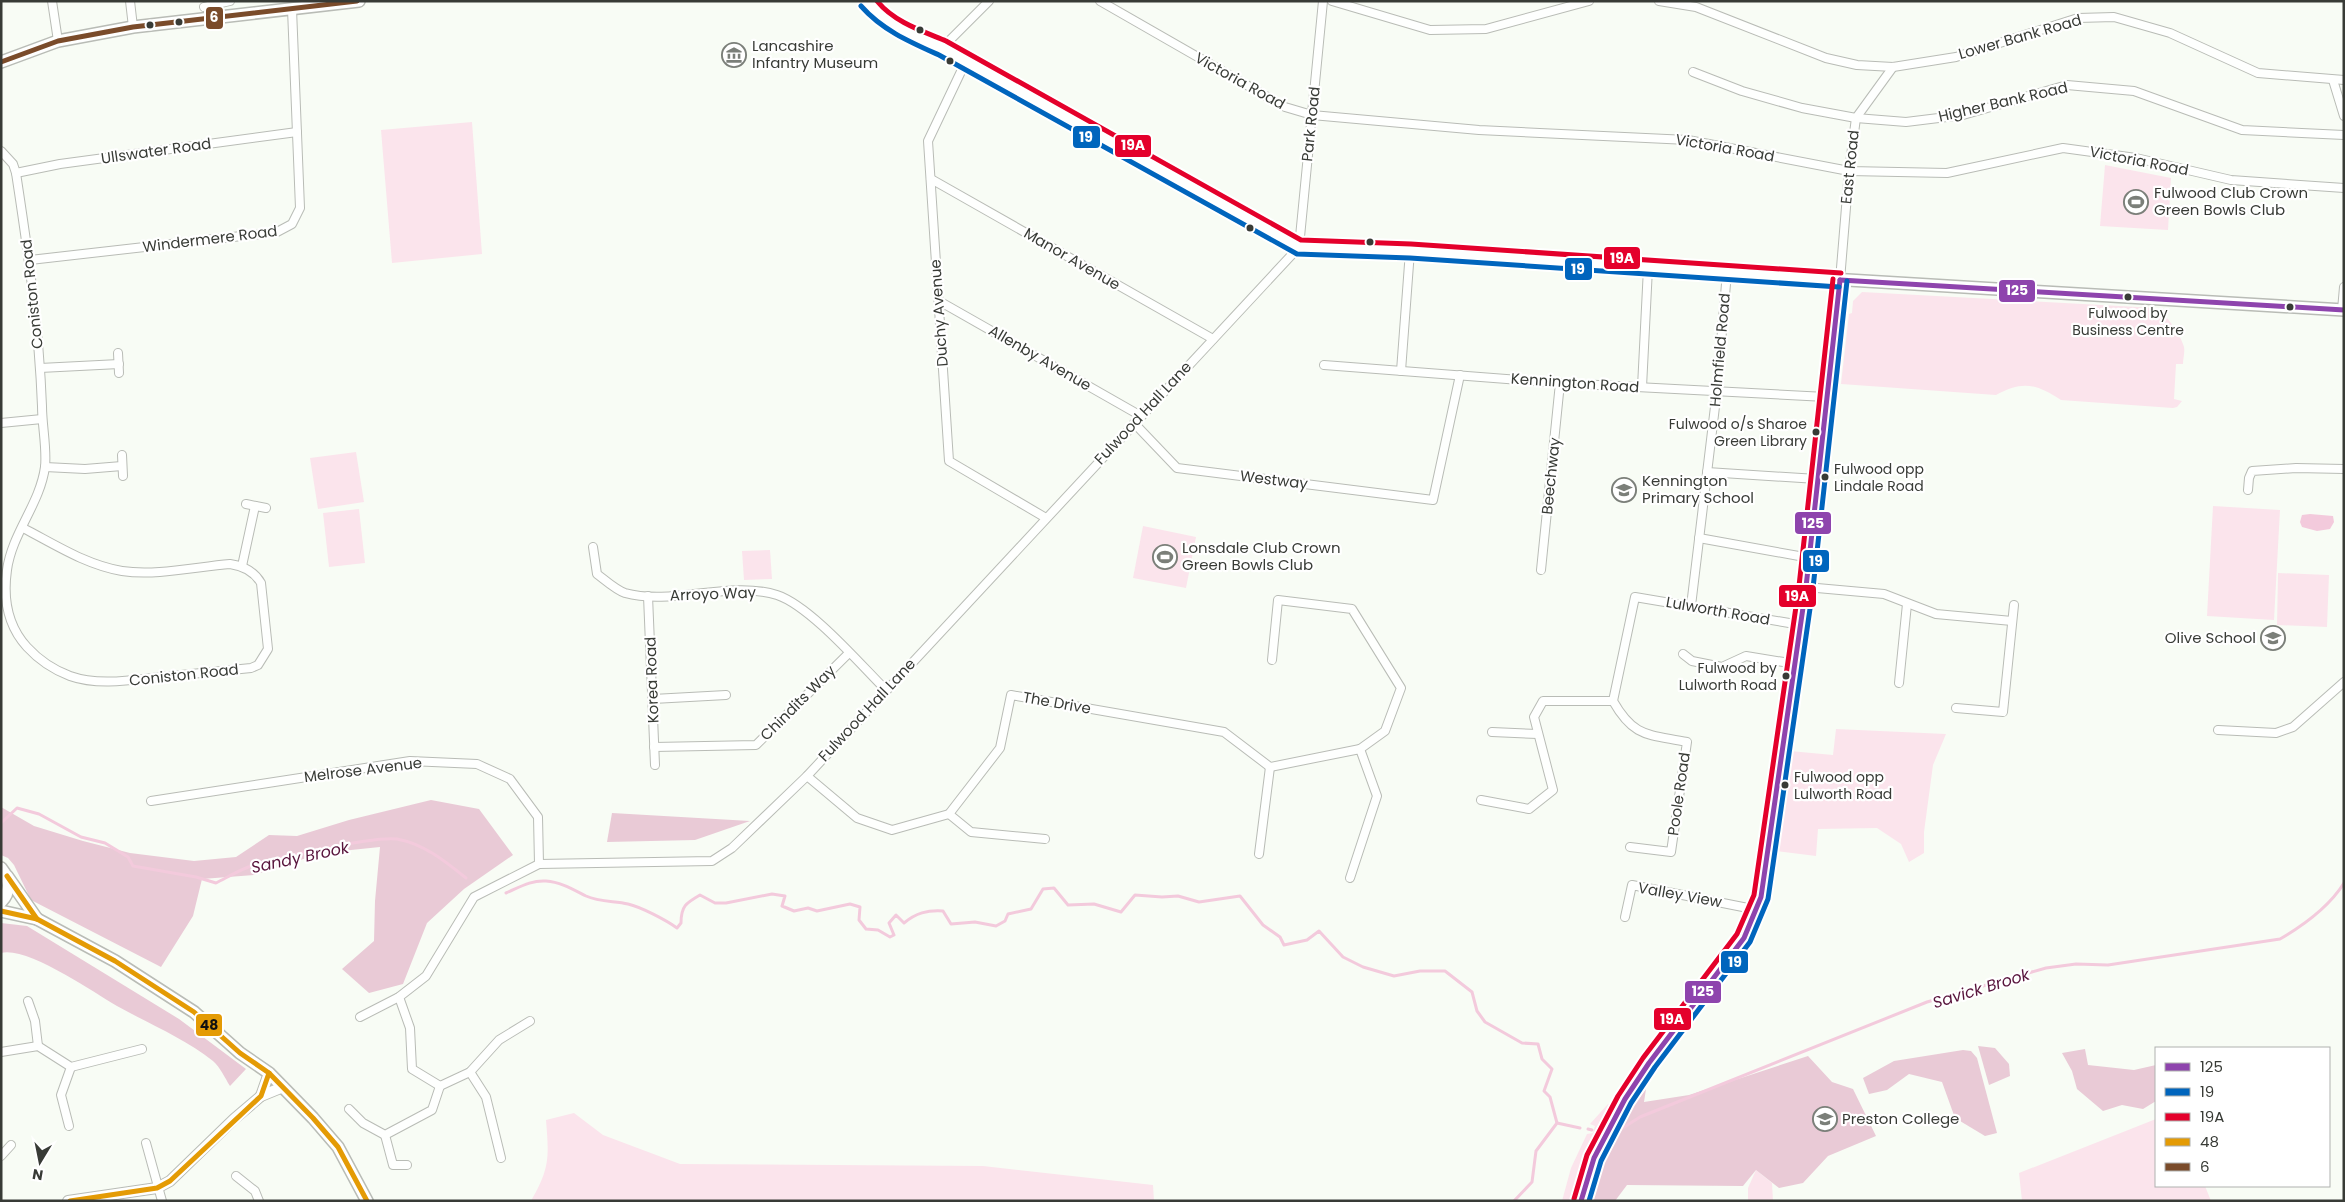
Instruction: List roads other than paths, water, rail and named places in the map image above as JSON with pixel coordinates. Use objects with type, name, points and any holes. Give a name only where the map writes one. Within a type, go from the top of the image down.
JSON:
[{"type":"main road","points":[[1,62],[58,41],[133,27],[204,9],[292,9],[359,1]]},
{"type":"main road","points":[[867,1],[873,10],[897,26],[942,48],[1298,246],[1410,251],[1648,268],[2343,310]]},
{"type":"main road","points":[[1,902],[8,892],[4,872]]},
{"type":"main road","points":[[4,872],[37,919]]},
{"type":"main road","points":[[1,911],[37,919],[115,961],[186,1007],[240,1053],[269,1073],[283,1087],[338,1147],[367,1201]]},
{"type":"street","points":[[52,1],[58,41]]},
{"type":"street","points":[[130,1],[133,27]]},
{"type":"street","points":[[204,9],[230,1]]},
{"type":"street","points":[[942,48],[989,1]]},
{"type":"street","name":"Victoria Road","points":[[1100,1],[1285,107],[1312,115],[1479,130],[1688,140],[1849,171],[1947,173],[2063,148],[2136,158],[2231,180],[2344,188]]},
{"type":"street","name":"Park Road","points":[[1298,246],[1323,1]]},
{"type":"street","points":[[1332,1],[1430,30],[1486,29],[1589,1]]},
{"type":"street","name":"Lower Bank Road","points":[[1660,1],[1696,7],[1826,58],[1857,65],[1893,67],[1956,57],[2078,18],[2114,17],[2170,32],[2258,73],[2344,80]]},
{"type":"street","name":"Windermere Road","points":[[30,260],[278,232],[285,229],[295,219],[300,208],[292,9]]},
{"type":"street","name":"Duchy Avenue","points":[[966,62],[928,141],[949,461],[1046,518]]},
{"type":"street","name":"East Road","points":[[1840,280],[1849,171],[1856,118],[1893,67]]},
{"type":"street","name":"Higher Bank Road","points":[[1693,72],[1768,99],[1802,108],[1856,118],[1906,122],[1963,115],[2067,85],[2134,91],[2242,130],[2344,135]]},
{"type":"street","points":[[2333,80],[2344,116]]},
{"type":"street","name":"Ullswater Road","points":[[16,173],[60,164],[297,132]]},
{"type":"street","name":"Coniston Road","points":[[1,151],[13,164],[16,173],[30,260],[40,368],[45,467],[37,494],[10,553],[5,590],[12,627],[34,655],[71,677],[119,681],[251,668],[258,665],[268,649],[262,583],[257,575],[242,566]]},
{"type":"street","name":"Manor Avenue","points":[[930,179],[1213,339]]},
{"type":"street","name":"Fulwood Hall Lane","points":[[360,1017],[399,997],[426,976],[474,897],[539,864],[712,861],[732,848],[807,776],[885,689],[1298,246]]},
{"type":"street","points":[[1401,371],[1410,251]]},
{"type":"street","points":[[1642,388],[1648,268]]},
{"type":"street","name":"Holmfield Road","points":[[1691,606],[1717,390],[1727,272]]},
{"type":"street","points":[[1581,1201],[1594,1158],[1615,1118],[1649,1063],[1744,938],[1758,910],[1764,883],[1810,558],[1817,479],[1840,280]]},
{"type":"street","points":[[2343,310],[2344,287]]},
{"type":"street","name":"Allenby Avenue","points":[[938,301],[1141,416]]},
{"type":"street","points":[[118,353],[120,373]]},
{"type":"street","points":[[40,368],[119,364]]},
{"type":"street","name":"Kennington Road","points":[[1324,365],[1560,383],[1826,397]]},
{"type":"street","name":"Westway","points":[[1134,423],[1177,468],[1433,500],[1460,375]]},
{"type":"street","name":"Beechway","points":[[1542,570],[1560,383]]},
{"type":"street","points":[[1,423],[42,419]]},
{"type":"street","points":[[122,455],[123,476]]},
{"type":"street","points":[[45,467],[85,468],[122,466]]},
{"type":"street","points":[[2248,490],[2252,471],[2296,468],[2344,469]]},
{"type":"street","points":[[1706,472],[1817,479]]},
{"type":"street","points":[[246,504],[266,508]]},
{"type":"street","points":[[23,528],[74,554],[102,566],[122,571],[144,572],[230,564],[242,566],[255,506]]},
{"type":"street","points":[[1699,538],[1810,558]]},
{"type":"street","name":"Arroyo Way","points":[[593,547],[597,574],[624,593],[648,596],[753,590],[777,596],[799,606],[885,689]]},
{"type":"street","points":[[1806,587],[1884,594],[1936,614],[2012,621]]},
{"type":"street","name":"Korea Road","points":[[648,596],[655,765]]},
{"type":"street","name":"Lulworth Road","points":[[1613,701],[1635,597],[1801,625]]},
{"type":"street","points":[[1258,854],[1270,767],[1360,749],[1385,731],[1402,688],[1352,609],[1278,600],[1272,660]]},
{"type":"street","points":[[1899,683],[1907,604]]},
{"type":"street","points":[[1956,708],[2003,712],[2014,605]]},
{"type":"street","name":"Chindits Way","points":[[654,747],[756,746],[849,653]]},
{"type":"street","points":[[1683,654],[1692,662],[1722,667],[1746,656],[1796,664]]},
{"type":"street","points":[[2218,730],[2276,733],[2293,727],[2344,682]]},
{"type":"street","points":[[653,700],[726,694]]},
{"type":"street","name":"The Drive","points":[[949,814],[1000,748],[1011,695],[1224,732],[1270,767]]},
{"type":"street","points":[[1481,800],[1529,809],[1553,790],[1534,717],[1543,701],[1613,701]]},
{"type":"street","name":"Poole Road","points":[[1613,701],[1624,719],[1641,733],[1687,742],[1671,852],[1630,847]]},
{"type":"street","points":[[1492,732],[1538,734]]},
{"type":"street","points":[[1350,878],[1377,796],[1360,749]]},
{"type":"street","name":"Melrose Avenue","points":[[151,802],[410,762],[477,764],[510,778],[538,817],[539,864]]},
{"type":"street","points":[[807,776],[857,818],[892,830],[949,814],[971,832],[1045,840]]},
{"type":"street","name":"Valley View","points":[[1625,917],[1632,885],[1758,910]]},
{"type":"street","points":[[399,997],[410,1028],[412,1069],[440,1086]]},
{"type":"street","points":[[28,1001],[35,1021],[38,1046]]},
{"type":"street","points":[[385,1135],[432,1110],[440,1086],[470,1072],[499,1040],[530,1021]]},
{"type":"street","points":[[1,1052],[38,1046],[71,1067],[142,1049]]},
{"type":"street","points":[[69,1126],[61,1095],[71,1067]]},
{"type":"street","points":[[470,1072],[486,1097],[501,1158]]},
{"type":"street","points":[[261,1096],[269,1073]]},
{"type":"street","points":[[68,1201],[157,1188],[170,1182],[234,1118],[261,1096],[283,1087]]},
{"type":"street","points":[[349,1109],[363,1123],[385,1135],[393,1165],[407,1165]]},
{"type":"street","points":[[146,1143],[162,1201]]},
{"type":"street","points":[[1,1156],[11,1144]]},
{"type":"street","points":[[236,1176],[255,1191],[259,1201]]},
{"type":"waterway","name":"Sandy Brook","points":[[1,823],[17,808],[39,814],[81,837],[105,843],[128,857],[133,866],[196,877],[216,883],[246,868],[276,859],[345,844],[385,839],[407,841],[425,849],[466,878]]},
{"type":"waterway","points":[[506,893],[530,883],[541,881],[557,883],[591,898],[633,906],[653,914],[677,928],[681,923],[685,906],[700,895],[715,903],[726,903],[772,894],[785,896],[782,906],[794,911],[808,908],[817,911],[850,904],[860,907],[859,920],[866,929],[878,930],[890,937],[894,935],[889,923],[896,915],[904,923],[917,915],[932,911],[943,911],[951,924],[975,922],[996,926],[1005,921],[1008,914],[1031,909],[1043,889],[1054,888],[1068,905],[1094,904],[1121,912],[1135,895],[1178,896],[1199,902],[1240,896],[1263,925],[1280,937],[1284,945],[1307,940],[1319,931],[1343,957],[1363,967],[1394,976],[1420,971],[1445,971],[1472,992],[1477,1011],[1485,1022],[1522,1043],[1538,1044],[1542,1059],[1552,1069],[1544,1091],[1550,1097],[1557,1123]]},
{"type":"waterway","name":"Savick Brook","points":[[1618,1131],[1640,1117],[1927,1002],[2046,968],[2076,964],[2108,965],[2280,939],[2315,915],[2331,900],[2344,883]]},
{"type":"waterway","name":"Savick Brook","points":[[1514,1201],[1532,1182],[1536,1151],[1557,1123],[1580,1128]]},
{"type":"waterway","name":"Savick Brook","points":[[1588,1129],[1592,1130]]},
{"type":"place","name":"Lancashire Infantry Museum","points":[[734,55]]},
{"type":"place","name":"Fulwood Club Crown Green Bowls Club","points":[[2136,202]]},
{"type":"place","name":"Fulwood by Business Centre","points":[[2128,297]]},
{"type":"place","name":"Fulwood o/s Sharoe Green Library","points":[[1816,432]]},
{"type":"place","name":"Fulwood opp Lindale Road","points":[[1825,477]]},
{"type":"place","name":"Kennington Primary School","points":[[1624,490]]},
{"type":"place","name":"Lonsdale Club Crown Green Bowls Club","points":[[1165,557]]},
{"type":"place","name":"Olive School","points":[[2273,638]]},
{"type":"place","name":"Fulwood by Lulworth Road","points":[[1786,676]]},
{"type":"place","name":"Fulwood opp Lulworth Road","points":[[1785,785]]},
{"type":"place","name":"Preston College","points":[[1825,1119]]}]
